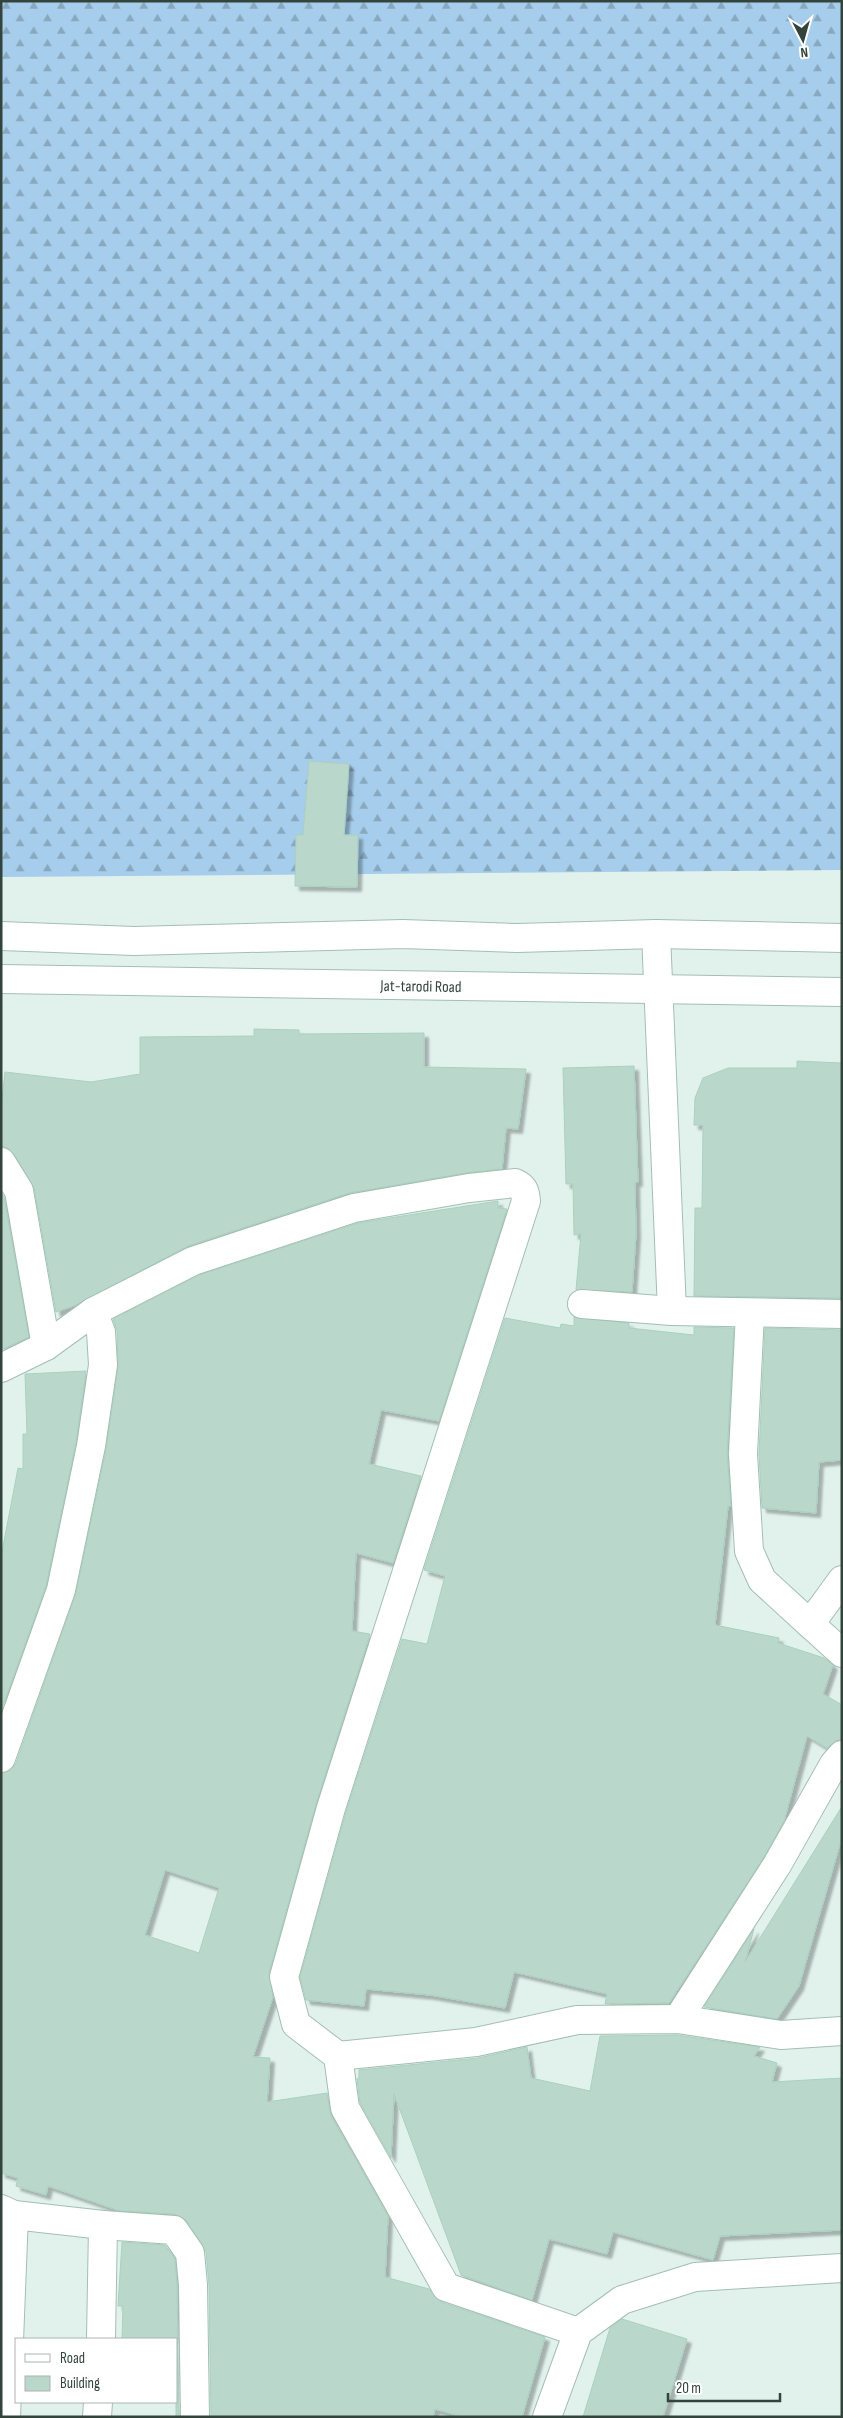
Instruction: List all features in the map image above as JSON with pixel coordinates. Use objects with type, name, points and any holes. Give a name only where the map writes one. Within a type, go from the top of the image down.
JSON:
[{"type":"street","points":[[1,936],[134,941],[357,934],[517,938],[656,934],[842,938]]},
{"type":"street","points":[[656,934],[672,1311]]},
{"type":"street","name":"Jat-tarodi Road","points":[[1,979],[842,992]]},
{"type":"street","points":[[1,1162],[19,1191],[46,1346]]},
{"type":"street","points":[[1,1368],[46,1346],[92,1312],[193,1261],[354,1208],[469,1188],[515,1183],[521,1186],[525,1191],[526,1201],[330,1808],[284,1977],[296,2024],[338,2056],[476,2042],[577,2020],[678,2019],[781,2035],[842,2031]]},
{"type":"street","points":[[582,1304],[672,1311],[842,1314]]},
{"type":"street","points":[[1,1758],[61,1590],[91,1446],[103,1365],[101,1332],[92,1312]]},
{"type":"street","points":[[750,1313],[743,1454],[749,1550],[762,1580],[842,1653]]},
{"type":"street","points":[[810,1624],[842,1580]]},
{"type":"street","points":[[678,2019],[777,1865],[834,1764],[842,1755]]},
{"type":"street","points":[[338,2056],[345,2108],[446,2287],[578,2332]]},
{"type":"street","points":[[6,2417],[8,2212],[103,2225],[174,2230],[190,2253],[193,2284],[195,2417]]},
{"type":"street","points":[[101,2338],[103,2225]]},
{"type":"street","points":[[547,2417],[578,2332],[622,2300],[695,2277],[842,2268]]},
{"type":"street","points":[[97,2417],[98,2403]]},
{"type":"green space","points":[[1,1],[842,1],[842,870],[1,877]]},
{"type":"building","points":[[309,761],[349,764],[344,835],[358,835],[357,887],[295,886],[296,835],[303,835]]},
{"type":"building","points":[[254,1029],[299,1030],[299,1034],[424,1033],[424,1067],[526,1069],[518,1129],[506,1128],[502,1169],[466,1173],[349,1193],[188,1246],[76,1305],[56,1312],[34,1188],[14,1154],[9,1149],[1,1146],[1,1108],[5,1072],[91,1082],[140,1074],[140,1037],[254,1036]]},
{"type":"building","points":[[797,1061],[842,1063],[842,1298],[694,1296],[695,1208],[702,1208],[703,1125],[694,1125],[695,1098],[703,1078],[728,1068],[797,1068]]},
{"type":"building","points":[[634,1066],[638,1182],[635,1182],[636,1234],[632,1292],[576,1290],[581,1234],[574,1235],[573,1184],[566,1184],[563,1068]]},
{"type":"building","points":[[1,1192],[4,1197],[29,1337],[1,1350]]},
{"type":"building","points":[[498,1201],[498,1208],[507,1209],[439,1421],[381,1410],[369,1464],[421,1476],[393,1563],[356,1553],[352,1631],[370,1634],[316,1804],[269,1973],[273,1997],[253,2057],[270,2058],[267,2102],[327,2093],[331,2116],[388,2216],[385,2277],[429,2289],[441,2302],[545,2337],[522,2417],[463,2417],[435,2409],[433,2417],[211,2417],[209,2285],[206,2252],[187,2221],[175,2214],[120,2211],[48,2186],[46,2195],[16,2186],[18,2178],[1,2173],[1,1773],[11,1770],[16,1763],[76,1593],[106,1449],[118,1367],[117,1331],[113,1319],[199,1275],[358,1223]],"holes":[[[165,1870],[219,1888],[199,1953],[145,1935]]]},
{"type":"building","points":[[574,1317],[629,1323],[629,1328],[694,1335],[694,1327],[734,1328],[727,1453],[731,1506],[728,1506],[715,1625],[779,1638],[778,1643],[824,1658],[833,1665],[823,1694],[842,1705],[842,1740],[837,1740],[827,1748],[807,1736],[784,1821],[764,1857],[669,2003],[605,2004],[607,1994],[514,1972],[505,2008],[430,1995],[366,1989],[364,2006],[306,2000],[300,1977],[346,1812],[402,1639],[427,1644],[445,1576],[424,1570],[505,1318],[560,1328],[561,1324],[574,1326]]},
{"type":"building","points":[[765,1328],[842,1330],[842,1460],[819,1462],[816,1513],[762,1508],[759,1454]]},
{"type":"building","points":[[86,1371],[76,1443],[46,1586],[1,1711],[1,1557],[18,1468],[23,1469],[23,1434],[27,1434],[25,1374]]},
{"type":"building","points":[[841,1808],[842,1837],[799,1986],[777,2019],[704,2007],[754,1929],[745,1962]]},
{"type":"building","points":[[677,2035],[760,2047],[754,2056],[777,2063],[772,2082],[842,2078],[842,2230],[720,2236],[713,2260],[613,2232],[607,2254],[549,2239],[532,2300],[461,2275],[394,2094],[391,2158],[360,2103],[357,2079],[359,2078],[359,2070],[478,2058],[527,2047],[531,2078],[590,2091],[600,2036]]},
{"type":"building","points":[[122,2242],[165,2245],[175,2259],[178,2338],[122,2338],[123,2306],[118,2306]]},
{"type":"building","points":[[622,2319],[687,2339],[663,2417],[583,2417],[610,2328]]},
{"type":"building","points":[[178,2352],[179,2417],[176,2417],[176,2403],[178,2403]]}]
